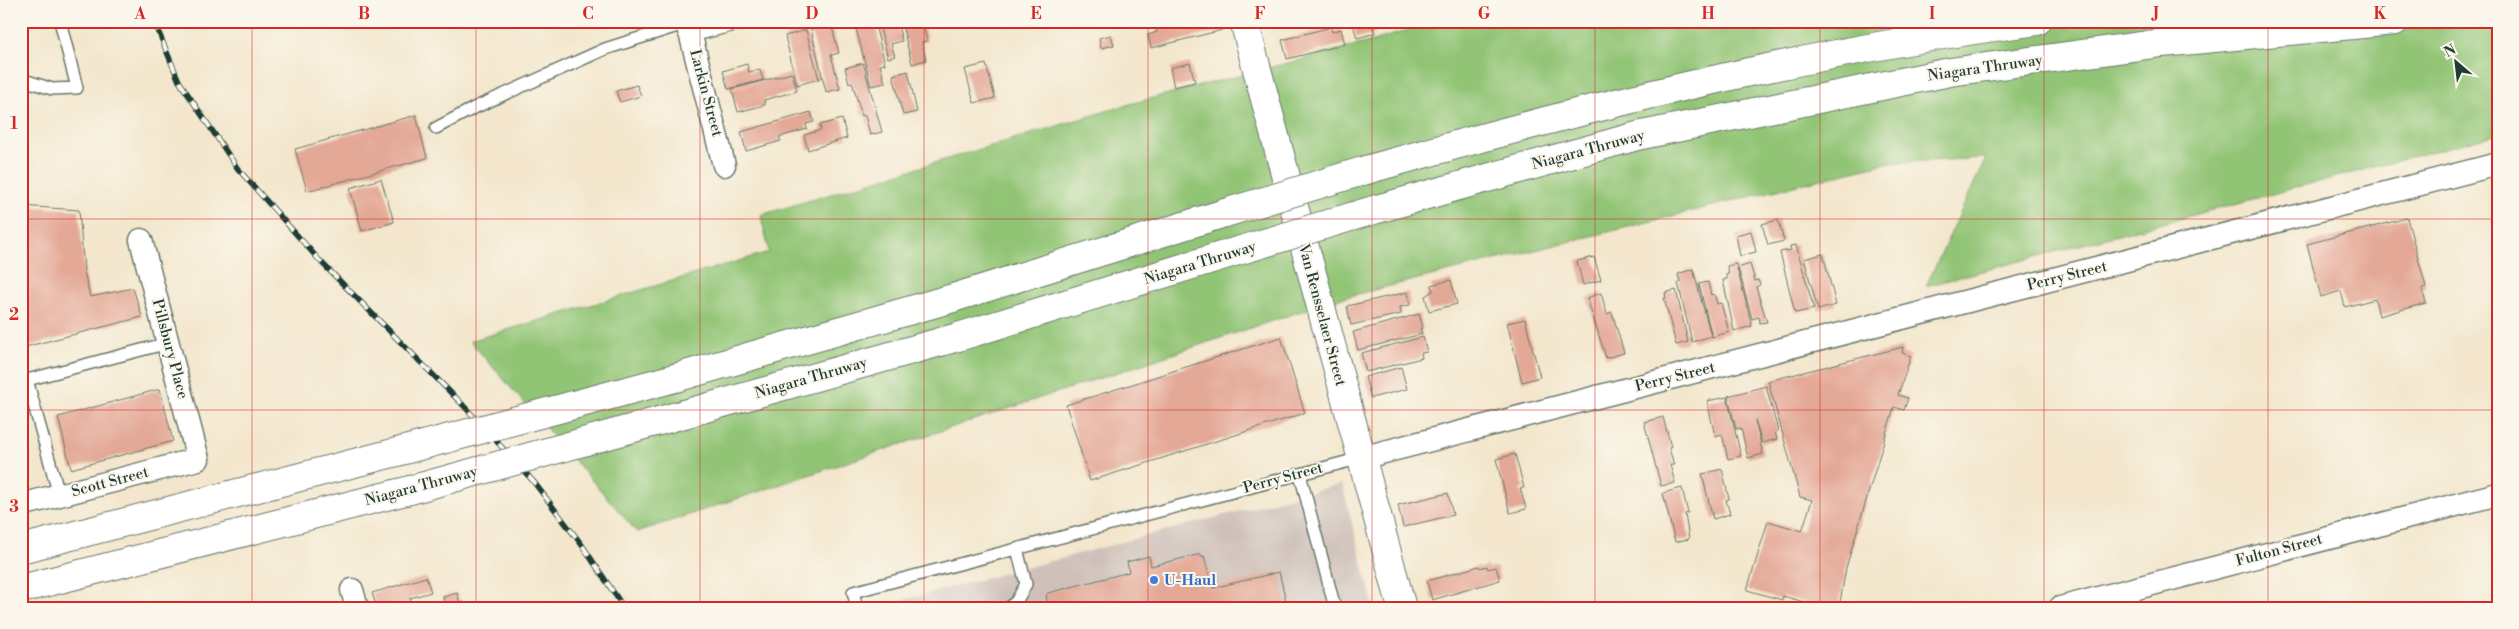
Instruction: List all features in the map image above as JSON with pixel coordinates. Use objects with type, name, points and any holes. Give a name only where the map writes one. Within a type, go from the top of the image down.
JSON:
[{"type":"main road","name":"Van Rensselaer Street","points":[[1244,21],[1402,608]]},
{"type":"main road","points":[[21,549],[675,378],[953,298],[1366,170],[1595,108],[1821,56],[1939,34],[2038,21]]},
{"type":"main road","name":"Niagara Thruway","points":[[21,589],[410,490],[684,414],[958,337],[1377,208],[1637,136],[1950,72],[2162,44],[2395,21]]},
{"type":"street","points":[[688,25],[728,21]]},
{"type":"street","name":"Larkin Street","points":[[688,25],[724,165]]},
{"type":"street","name":"Perry Street","points":[[1361,458],[2498,164]]},
{"type":"street","name":"Pillsbury Place","points":[[141,240],[198,458]]},
{"type":"street","name":"Scott Street","points":[[21,505],[198,458]]},
{"type":"street","name":"Fulton Street","points":[[2060,608],[2498,494]]},
{"type":"lane","points":[[21,79],[52,89],[77,88],[60,21]]},
{"type":"lane","points":[[436,128],[474,108],[605,50],[688,25]]},
{"type":"lane","points":[[59,495],[26,380],[168,342]]},
{"type":"lane","name":"Perry Street","points":[[857,608],[853,592],[1361,458]]},
{"type":"lane","points":[[1300,474],[1335,608]]},
{"type":"lane","points":[[1008,608],[1016,602],[1026,584],[1016,549]]},
{"type":"shaded area","points":[[1342,484],[1374,608],[873,608]]},
{"type":"green space","points":[[1435,21],[2498,21],[2498,134],[1926,286],[1986,158],[1886,163],[1338,299],[637,532],[470,341],[769,252],[761,215],[1130,104],[1384,38]]},
{"type":"building","points":[[854,21],[874,21],[885,64],[880,65],[885,83],[871,86]]},
{"type":"building","points":[[878,21],[897,21],[902,41],[891,44],[895,56],[888,58]]},
{"type":"building","points":[[901,21],[922,21],[927,41],[922,42],[926,60],[912,64]]},
{"type":"building","points":[[1180,21],[1220,21],[1222,30],[1151,48],[1148,35],[1157,32],[1156,28]]},
{"type":"building","points":[[1352,21],[1372,21],[1375,33],[1357,38]]},
{"type":"building","points":[[831,24],[839,53],[831,55],[840,89],[826,92],[811,29]]},
{"type":"building","points":[[1331,27],[1332,32],[1341,29],[1345,44],[1287,59],[1282,40]]},
{"type":"building","points":[[806,30],[819,79],[797,85],[785,36]]},
{"type":"building","points":[[1111,35],[1114,45],[1101,48],[1099,38]]},
{"type":"building","points":[[863,63],[882,132],[870,135],[865,115],[862,116],[852,82],[849,83],[845,68]]},
{"type":"building","points":[[1190,63],[1195,82],[1174,87],[1170,68]]},
{"type":"building","points":[[747,64],[749,72],[760,70],[763,80],[728,89],[723,71]]},
{"type":"building","points":[[986,64],[995,98],[974,103],[965,69]]},
{"type":"building","points":[[908,71],[917,112],[903,115],[893,75]]},
{"type":"building","points":[[792,73],[797,91],[764,100],[765,105],[738,112],[732,89]]},
{"type":"building","points":[[637,85],[641,96],[620,102],[616,91]]},
{"type":"building","points":[[811,112],[814,122],[806,124],[807,129],[779,137],[781,141],[746,151],[741,132]]},
{"type":"building","points":[[416,115],[427,158],[307,191],[295,149]]},
{"type":"building","points":[[842,119],[847,138],[808,150],[804,135],[821,130],[820,125]]},
{"type":"building","points":[[381,179],[394,222],[362,231],[350,188]]},
{"type":"building","points":[[21,206],[79,210],[84,271],[90,297],[133,288],[142,317],[21,348]]},
{"type":"building","points":[[2407,218],[2426,287],[2422,288],[2426,303],[2379,316],[2375,299],[2345,307],[2341,291],[2321,297],[2307,244]]},
{"type":"building","points":[[1778,220],[1784,241],[1768,245],[1762,224]]},
{"type":"building","points":[[1751,231],[1756,252],[1740,256],[1736,235]]},
{"type":"building","points":[[1796,245],[1814,309],[1795,313],[1780,252],[1791,250],[1790,246]]},
{"type":"building","points":[[1823,254],[1836,305],[1818,310],[1804,259]]},
{"type":"building","points":[[1594,257],[1601,280],[1583,285],[1577,261]]},
{"type":"building","points":[[1736,264],[1752,326],[1734,331],[1723,280],[1727,279],[1726,274],[1729,274],[1727,266]]},
{"type":"building","points":[[1750,264],[1755,281],[1758,280],[1760,285],[1756,287],[1767,322],[1760,323],[1759,317],[1752,319],[1738,268]]},
{"type":"building","points":[[1693,269],[1711,336],[1692,342],[1678,283],[1680,282],[1678,274]]},
{"type":"building","points":[[1451,280],[1457,304],[1429,311],[1425,296],[1433,291],[1431,285]]},
{"type":"building","points":[[1708,282],[1711,295],[1714,294],[1717,304],[1721,303],[1729,332],[1712,337],[1699,284]]},
{"type":"building","points":[[1676,290],[1688,342],[1676,345],[1664,298],[1666,298],[1665,293]]},
{"type":"building","points":[[1408,292],[1410,305],[1400,307],[1401,314],[1351,325],[1347,306]]},
{"type":"building","points":[[1601,293],[1607,314],[1612,312],[1624,353],[1606,358],[1587,298]]},
{"type":"building","points":[[1419,314],[1423,328],[1420,328],[1422,334],[1358,350],[1353,332]]},
{"type":"building","points":[[1525,319],[1540,377],[1522,382],[1507,323]]},
{"type":"building","points":[[1281,337],[1305,413],[1090,481],[1066,405]]},
{"type":"building","points":[[1423,337],[1427,352],[1421,353],[1422,358],[1366,372],[1361,353]]},
{"type":"building","points":[[1903,347],[1902,353],[1911,356],[1898,395],[1908,398],[1904,410],[1894,407],[1846,568],[1839,608],[1825,608],[1783,596],[1782,600],[1747,590],[1768,521],[1802,531],[1812,500],[1800,497],[1768,381]]},
{"type":"building","points":[[1401,367],[1407,389],[1371,398],[1365,377]]},
{"type":"building","points":[[1766,386],[1778,431],[1775,432],[1777,439],[1762,443],[1755,420],[1763,454],[1748,458],[1741,428],[1736,429],[1728,396]]},
{"type":"building","points":[[160,389],[173,441],[71,469],[58,417]]},
{"type":"building","points":[[1727,397],[1741,456],[1728,459],[1722,434],[1715,436],[1707,401]]},
{"type":"building","points":[[1663,417],[1671,447],[1669,448],[1674,465],[1670,465],[1675,483],[1661,486],[1644,422]]},
{"type":"building","points":[[1515,454],[1524,488],[1520,488],[1526,509],[1510,513],[1496,459]]},
{"type":"building","points":[[1722,469],[1729,499],[1726,500],[1730,514],[1713,519],[1702,474]]},
{"type":"building","points":[[1682,488],[1688,513],[1685,514],[1689,539],[1675,542],[1663,493]]},
{"type":"building","points":[[1448,493],[1453,515],[1403,527],[1398,505]]},
{"type":"building","name":"U-Haul","points":[[1201,554],[1201,557],[1204,556],[1213,588],[1279,572],[1287,605],[1292,603],[1293,608],[1049,608],[1046,596],[1048,593],[1129,572],[1127,562],[1149,556],[1151,566]]},
{"type":"building","points":[[1479,566],[1480,568],[1487,566],[1488,569],[1496,567],[1500,580],[1432,600],[1427,581]]},
{"type":"building","points":[[426,577],[431,592],[410,598],[411,602],[399,606],[399,608],[377,608],[372,593]]},
{"type":"building","points":[[457,593],[460,603],[464,602],[465,608],[445,608],[443,597]]},
{"type":"building","points":[[434,601],[435,608],[416,608],[415,605]]},
{"type":"railway","points":[[154,21],[179,81],[238,169],[321,262],[463,405],[533,481],[582,545],[624,608]]},
{"type":"place","name":"U-Haul","points":[[1154,580]]}]
